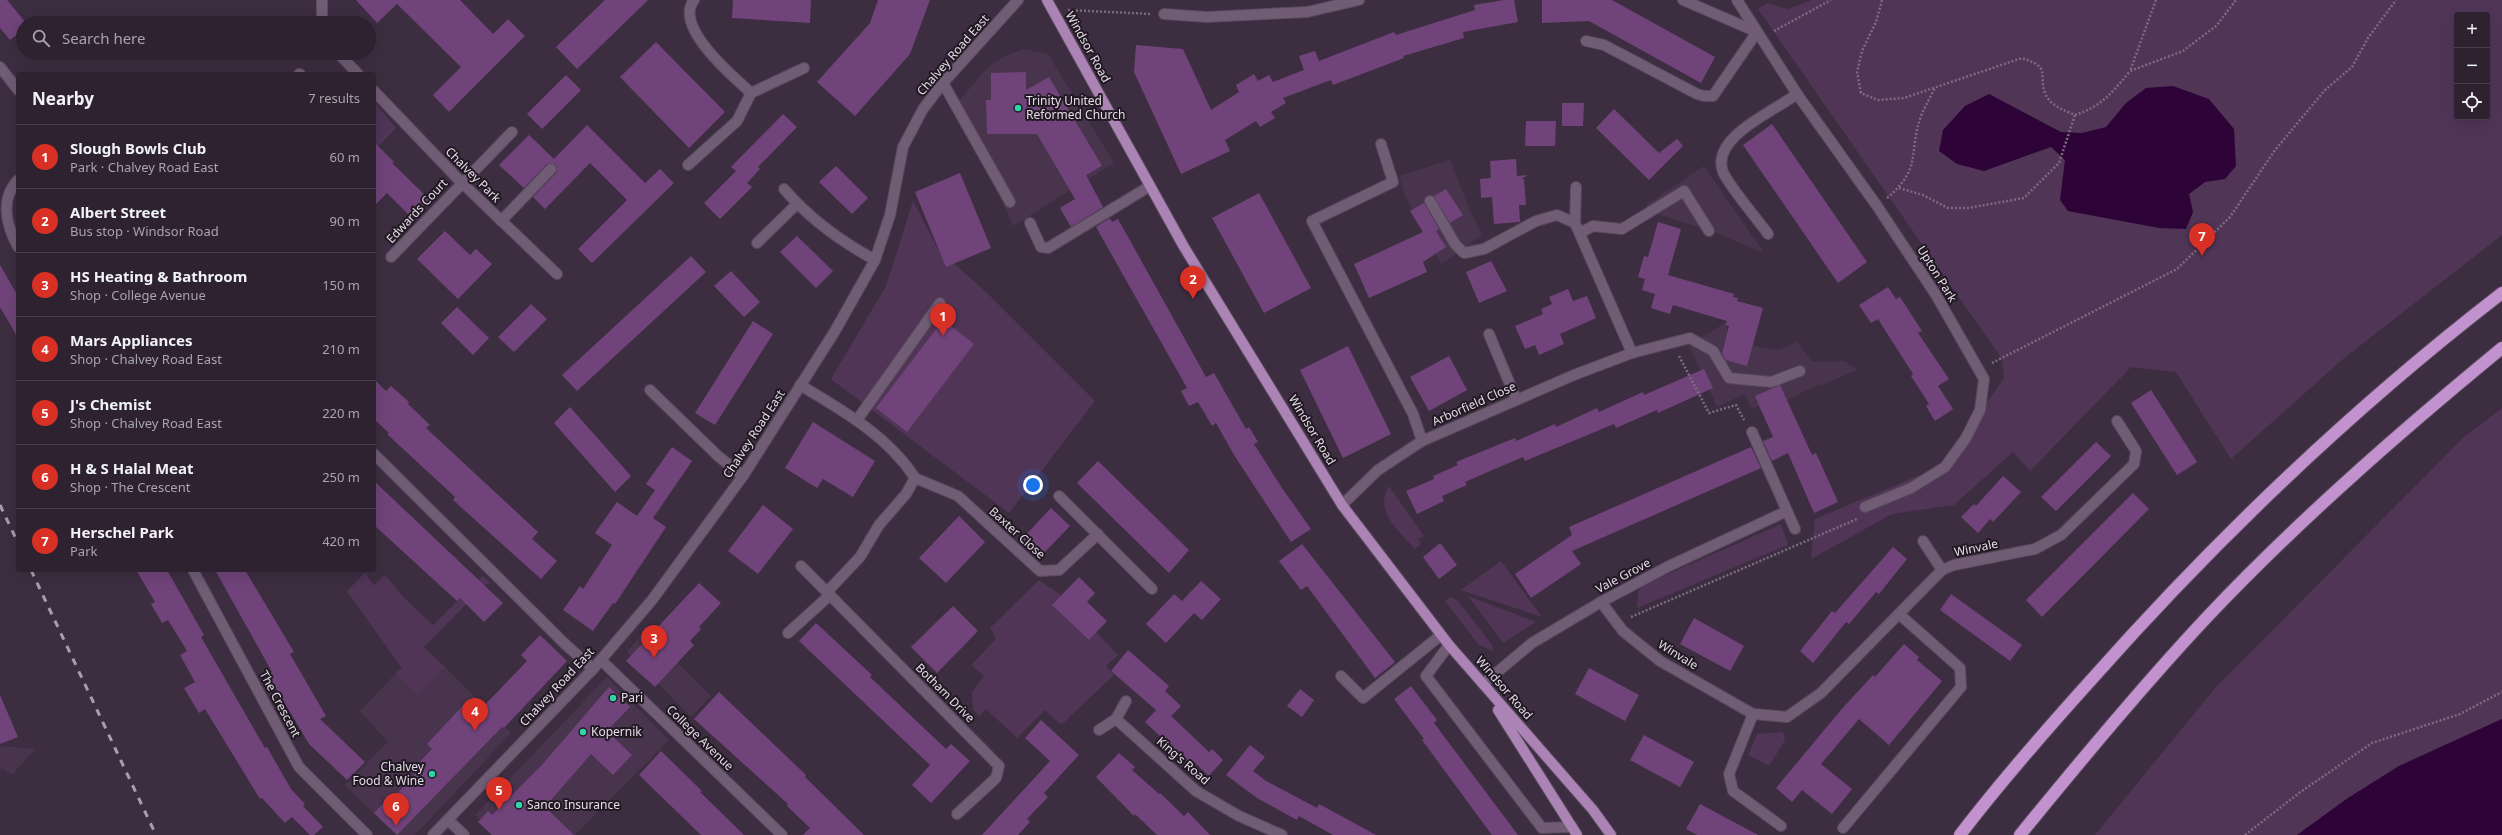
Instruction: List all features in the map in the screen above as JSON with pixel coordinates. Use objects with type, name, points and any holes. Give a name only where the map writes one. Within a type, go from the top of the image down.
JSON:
[{"type":"highway","points":[[1960,835],[2018,762],[2197,564],[2333,434],[2502,293]]},
{"type":"highway","points":[[2020,835],[2079,762],[2209,615],[2268,556],[2345,483],[2431,406],[2502,348]]},
{"type":"main road","name":"Windsor Road","points":[[1047,0],[1184,247],[1342,505],[1449,645],[1593,810],[1611,835]]},
{"type":"main road","points":[[1483,684],[1574,831]]},
{"type":"street","points":[[322,0],[322,16]]},
{"type":"street","points":[[694,0],[691,4],[691,25],[708,51],[751,93]]},
{"type":"street","name":"Chalvey Road East","points":[[433,835],[601,660],[656,594],[743,476],[835,331],[875,260],[890,215],[903,147],[922,109],[943,83],[1018,0]]},
{"type":"street","points":[[1164,14],[1207,17],[1307,12],[1359,0]]},
{"type":"street","points":[[1586,41],[1604,45],[1704,96],[1713,96],[1760,35],[1683,0]]},
{"type":"street","name":"Upton Park","points":[[1737,0],[1797,94],[1877,206],[1936,295],[1984,379],[1980,410],[1966,438],[1946,467],[1911,488],[1865,507]]},
{"type":"street","points":[[345,60],[356,72]]},
{"type":"street","points":[[0,67],[16,87]]},
{"type":"street","points":[[688,165],[737,121],[751,93],[804,68]]},
{"type":"street","points":[[943,83],[1010,202]]},
{"type":"street","name":"Chalvey Park","points":[[376,93],[461,182],[557,274]]},
{"type":"street","points":[[1768,234],[1723,173],[1721,159],[1736,134],[1797,94]]},
{"type":"street","name":"Edwards Court","points":[[391,257],[461,182],[512,132]]},
{"type":"street","points":[[1381,144],[1393,182],[1312,221],[1413,414],[1422,441]]},
{"type":"street","points":[[501,221],[551,168]]},
{"type":"street","points":[[16,183],[4,199],[5,222],[16,243]]},
{"type":"street","points":[[1030,224],[1041,247],[1048,248],[1150,186]]},
{"type":"street","points":[[1576,187],[1575,223],[1632,353]]},
{"type":"street","points":[[784,189],[797,204],[848,245],[875,260]]},
{"type":"street","points":[[1580,233],[1593,226],[1622,229],[1684,191],[1709,231]]},
{"type":"street","points":[[1430,201],[1455,244],[1464,253],[1484,249],[1536,221],[1557,215],[1575,223]]},
{"type":"street","points":[[757,243],[797,204]]},
{"type":"street","points":[[857,420],[940,303]]},
{"type":"street","points":[[1489,334],[1516,399]]},
{"type":"street","name":"Arborfield Close","points":[[1342,505],[1378,470],[1422,441],[1516,399],[1632,353],[1673,344],[1690,338],[1714,351],[1729,378],[1770,382],[1800,371]]},
{"type":"street","points":[[788,633],[828,594],[860,557],[879,525],[906,494],[915,478],[905,463],[857,420],[800,385]]},
{"type":"street","points":[[650,390],[718,456],[743,476]]},
{"type":"street","name":"Winvale","points":[[1601,602],[1623,632],[1660,661],[1753,714],[1787,717],[1821,693],[1942,570],[1954,565],[2035,549],[2061,535],[2134,464],[2136,451],[2117,421]]},
{"type":"street","points":[[1752,432],[1795,529]]},
{"type":"street","points":[[376,456],[565,644],[593,669]]},
{"type":"street","name":"Baxter Close","points":[[915,478],[958,496],[1040,571],[1059,570],[1098,534]]},
{"type":"street","points":[[1059,496],[1152,589]]},
{"type":"street","name":"Vale Grove","points":[[1483,684],[1532,644],[1601,602],[1669,566],[1787,511]]},
{"type":"street","points":[[1923,542],[1942,570]]},
{"type":"street","name":"Botham Drive","points":[[801,566],[999,766],[996,778],[957,814]]},
{"type":"street","name":"The Crescent","points":[[194,572],[299,767],[367,835]]},
{"type":"street","points":[[1843,828],[1961,687],[1960,668],[1899,614]]},
{"type":"street","points":[[1341,676],[1364,698],[1441,635]]},
{"type":"street","points":[[1449,645],[1426,676],[1542,828],[1574,831]]},
{"type":"street","name":"College Avenue","points":[[601,660],[782,835]]},
{"type":"street","points":[[1099,730],[1116,719],[1126,701]]},
{"type":"street","points":[[1753,714],[1729,774],[1733,791],[1781,826]]},
{"type":"street","name":"King's Road","points":[[1116,719],[1196,792],[1239,816],[1282,835]]},
{"type":"street","points":[[448,820],[464,835]]},
{"type":"path","points":[[1760,35],[1831,0]]},
{"type":"path","points":[[1882,0],[1876,22],[1862,51],[1857,72],[1861,92],[1878,100],[1904,98],[2022,58],[2036,62],[2044,74],[2045,93],[2056,107],[2075,115],[2094,109],[2111,95],[2130,71],[2156,0]]},
{"type":"path","points":[[2130,71],[2183,51],[2216,26],[2236,0]]},
{"type":"path","points":[[1979,370],[2177,269],[2230,217],[2275,150],[2325,90],[2352,67],[2368,38],[2396,0]]},
{"type":"path","points":[[1052,9],[1164,14]]},
{"type":"path","points":[[1877,206],[1899,188],[1913,163],[1921,117],[1935,88]]},
{"type":"path","points":[[1899,188],[1923,196],[1948,208],[1968,208],[2024,198],[2059,163],[2075,115]]},
{"type":"path","points":[[1673,344],[1709,413],[1736,405],[1752,432]]},
{"type":"path","points":[[1617,623],[1855,520],[1865,507]]},
{"type":"path","points":[[2245,835],[2299,793],[2372,743],[2460,714],[2502,692]]},
{"type":"shaded area","points":[[1812,0],[2502,0],[2502,235],[2343,359],[2231,459],[2176,372],[2131,367],[2030,471],[2013,452],[1954,505],[1892,514],[1811,559],[1815,519],[1944,465],[2004,378],[2002,359],[1758,9],[1767,3],[1788,9]]},
{"type":"shaded area","points":[[1024,49],[1048,54],[1114,163],[1013,226],[958,102],[989,66],[1005,56]]},
{"type":"shaded area","points":[[2173,86],[2209,99],[2234,129],[2236,166],[2225,179],[2205,182],[2189,194],[2193,212],[2186,229],[2159,228],[2068,211],[2060,200],[2065,160],[2051,147],[1984,171],[1957,164],[1939,151],[1943,130],[1965,106],[1989,94],[2061,132],[2082,133],[2106,127],[2126,103],[2146,88]]},
{"type":"shaded area","points":[[376,104],[396,128],[376,149]]},
{"type":"shaded area","points":[[1450,160],[1469,208],[1482,235],[1441,264],[1405,196],[1399,176]]},
{"type":"shaded area","points":[[1704,166],[1764,253],[1711,231],[1651,212],[1646,205]]},
{"type":"shaded area","points":[[913,201],[938,249],[987,293],[1095,401],[1009,513],[831,379],[886,286]]},
{"type":"shaded area","points":[[1725,323],[1731,343],[1779,350],[1797,342],[1812,362],[1844,361],[1857,370],[1820,386],[1819,384],[1762,413],[1758,406],[1752,410],[1745,394],[1717,407],[1689,345]]},
{"type":"shaded area","points":[[2502,408],[2502,719],[2399,766],[2348,798],[2297,835],[2095,835],[2216,687],[2464,437]]},
{"type":"shaded area","points":[[1389,486],[1424,536],[1418,539],[1421,544],[1415,549],[1396,528],[1386,512],[1384,504],[1385,495]]},
{"type":"shaded area","points":[[1781,524],[1788,545],[1637,608],[1638,591],[1643,585]]},
{"type":"shaded area","points":[[1501,561],[1542,617],[1461,590]]},
{"type":"shaded area","points":[[365,573],[374,585],[385,575],[403,597],[433,625],[483,576],[490,583],[486,584],[424,647],[445,667],[417,695],[395,674],[402,668],[347,591]]},
{"type":"shaded area","points":[[1039,580],[1060,594],[1118,655],[1106,666],[1114,675],[1061,725],[1045,710],[1017,738],[986,709],[979,716],[973,709],[972,692],[984,676],[971,665],[996,639],[990,628]]},
{"type":"shaded area","points":[[1468,596],[1536,622],[1503,643]]},
{"type":"shaded area","points":[[1450,597],[1458,601],[1493,646],[1492,651],[1478,644],[1445,601]]},
{"type":"shaded area","points":[[645,630],[711,696],[691,717],[627,652]]},
{"type":"shaded area","points":[[445,667],[511,733],[415,835],[396,835],[345,785],[388,742],[360,711],[395,674],[417,695]]},
{"type":"shaded area","points":[[607,677],[669,740],[575,835],[496,835],[475,815]]},
{"type":"shaded area","points":[[2502,719],[2502,835],[2297,835],[2348,798],[2399,766]]},
{"type":"shaded area","points":[[1783,732],[1785,740],[1769,766],[1748,755],[1757,734]]},
{"type":"shaded area","points":[[0,746],[35,749],[12,775],[2,768],[0,771]]},
{"type":"building","points":[[0,0],[7,0],[20,16],[16,16],[16,35],[10,40],[0,28]]},
{"type":"building","points":[[356,0],[460,0],[493,34],[508,19],[525,36],[449,112],[433,95],[461,67],[397,4],[377,23],[376,16],[371,16]]},
{"type":"building","points":[[605,0],[648,0],[577,69],[556,47]]},
{"type":"building","points":[[733,0],[811,0],[810,23],[732,18]]},
{"type":"building","points":[[878,0],[930,0],[910,54],[855,116],[817,82],[870,23]]},
{"type":"building","points":[[1504,0],[1514,0],[1518,22],[1463,32],[1464,38],[1403,56],[1404,58],[1333,85],[1331,80],[1283,98],[1286,103],[1271,112],[1275,118],[1260,127],[1256,121],[1225,140],[1230,151],[1181,174],[1134,72],[1136,45],[1183,49],[1211,110],[1239,92],[1236,85],[1254,74],[1258,81],[1269,75],[1273,82],[1304,70],[1299,56],[1315,51],[1319,61],[1394,32],[1396,35],[1475,10],[1474,5]]},
{"type":"building","points":[[1542,0],[1612,0],[1715,57],[1701,83],[1589,21],[1542,23]]},
{"type":"building","points":[[656,42],[725,112],[689,148],[620,77]]},
{"type":"building","points":[[1026,72],[1026,90],[1049,77],[1102,166],[1086,175],[1103,207],[1071,227],[1060,208],[1075,199],[1037,134],[987,134],[986,100],[991,100],[991,73]]},
{"type":"building","points":[[566,75],[581,90],[542,129],[527,114]]},
{"type":"building","points":[[1562,103],[1584,103],[1583,126],[1562,126]]},
{"type":"building","points":[[1614,109],[1659,153],[1677,139],[1683,146],[1649,180],[1596,128]]},
{"type":"building","points":[[783,114],[797,127],[758,167],[760,169],[747,183],[752,187],[720,219],[704,203],[736,171],[731,167]]},
{"type":"building","points":[[1526,121],[1556,121],[1555,146],[1525,146]]},
{"type":"building","points":[[1772,124],[1867,262],[1838,283],[1743,145]]},
{"type":"building","points":[[587,125],[645,183],[660,169],[674,183],[592,263],[578,249],[627,200],[590,163],[545,209],[533,197],[556,173],[557,168],[555,164],[547,164],[524,188],[499,165],[529,135],[554,159]]},
{"type":"building","points":[[376,144],[394,162],[392,163],[430,200],[412,218],[387,193],[376,204]]},
{"type":"building","points":[[1516,159],[1517,176],[1528,175],[1521,179],[1524,179],[1526,205],[1519,205],[1520,222],[1494,224],[1492,197],[1481,198],[1480,179],[1491,178],[1490,161]]},
{"type":"building","points":[[836,166],[868,198],[852,214],[819,182]]},
{"type":"building","points":[[960,173],[991,248],[946,267],[915,192]]},
{"type":"building","points":[[1446,189],[1463,215],[1450,223],[1434,196]]},
{"type":"building","points":[[1259,193],[1311,288],[1264,313],[1212,218]]},
{"type":"building","points":[[1424,203],[1439,229],[1436,231],[1446,247],[1423,262],[1427,272],[1369,298],[1354,264],[1423,232],[1410,211]]},
{"type":"building","points":[[1110,218],[1112,222],[1118,219],[1206,377],[1214,373],[1246,429],[1249,427],[1258,442],[1254,444],[1282,488],[1311,529],[1291,542],[1234,455],[1216,423],[1212,426],[1198,402],[1189,406],[1181,391],[1187,388],[1096,227]]},
{"type":"building","points":[[1658,222],[1681,229],[1668,275],[1734,294],[1733,297],[1738,298],[1737,301],[1763,308],[1747,366],[1726,360],[1722,354],[1729,326],[1725,325],[1727,321],[1673,305],[1670,314],[1651,308],[1655,294],[1642,290],[1645,279],[1638,277],[1644,256],[1648,257]]},
{"type":"building","points":[[445,231],[470,255],[476,249],[492,264],[458,299],[417,259]]},
{"type":"building","points":[[797,236],[833,271],[816,288],[780,252]]},
{"type":"building","points":[[691,256],[706,272],[577,391],[562,375]]},
{"type":"building","points":[[1491,261],[1507,291],[1479,303],[1466,272]]},
{"type":"building","points":[[0,265],[16,293],[16,335],[0,307]]},
{"type":"building","points":[[731,271],[760,302],[744,317],[714,286]]},
{"type":"building","points":[[1888,287],[1896,299],[1900,297],[1922,331],[1918,333],[1949,379],[1938,386],[1953,409],[1935,421],[1926,406],[1929,404],[1911,376],[1913,374],[1878,319],[1871,323],[1859,305]]},
{"type":"building","points":[[1568,289],[1573,301],[1587,296],[1596,318],[1560,334],[1564,344],[1539,355],[1535,345],[1525,349],[1515,326],[1543,314],[1541,309],[1552,304],[1549,297]]},
{"type":"building","points":[[531,304],[547,319],[514,352],[498,337]]},
{"type":"building","points":[[457,307],[489,338],[473,355],[441,323]]},
{"type":"building","points":[[943,320],[974,344],[907,432],[876,408]]},
{"type":"building","points":[[753,321],[773,334],[715,425],[695,413]]},
{"type":"building","points":[[1348,346],[1391,434],[1343,458],[1300,370]]},
{"type":"building","points":[[1449,356],[1467,390],[1429,411],[1410,377]]},
{"type":"building","points":[[1704,369],[1713,388],[1658,413],[1657,410],[1616,428],[1614,424],[1525,461],[1523,457],[1497,468],[1465,482],[1467,485],[1442,496],[1444,501],[1417,514],[1406,491],[1434,479],[1433,476],[1458,465],[1456,462],[1515,438],[1516,441],[1555,424],[1556,427],[1597,408],[1599,412],[1643,392],[1644,395]]},
{"type":"building","points":[[376,381],[386,391],[391,386],[409,402],[408,404],[430,425],[426,428],[538,532],[532,539],[557,561],[541,579],[453,500],[455,497],[387,434],[389,433],[376,421]]},
{"type":"building","points":[[1780,385],[1812,455],[1816,453],[1838,502],[1814,513],[1788,453],[1772,461],[1763,441],[1773,437],[1755,396]]},
{"type":"building","points":[[2151,390],[2197,462],[2177,475],[2131,403]]},
{"type":"building","points":[[570,407],[631,476],[615,492],[554,423]]},
{"type":"building","points":[[813,422],[875,461],[853,497],[823,479],[817,488],[785,468]]},
{"type":"building","points":[[2096,442],[2111,456],[2056,511],[2041,497]]},
{"type":"building","points":[[672,447],[692,461],[653,518],[666,527],[615,604],[613,603],[593,631],[563,610],[580,586],[583,589],[612,545],[595,533],[617,502],[637,516],[655,490],[646,484]]},
{"type":"building","points":[[1751,447],[1761,468],[1572,551],[1581,564],[1531,598],[1515,574],[1572,535],[1569,527]]},
{"type":"building","points":[[1098,461],[1189,550],[1169,573],[1077,483]]},
{"type":"building","points":[[2003,476],[2021,492],[1993,522],[1990,519],[1978,533],[1961,517],[1974,504],[1976,506]]},
{"type":"building","points":[[376,483],[503,603],[484,622],[460,598],[457,601],[376,527]]},
{"type":"building","points":[[2133,493],[2149,509],[2042,617],[2026,600]]},
{"type":"building","points":[[763,505],[793,529],[758,574],[728,551]]},
{"type":"building","points":[[1051,508],[1070,526],[1041,556],[1022,539]]},
{"type":"building","points":[[959,516],[985,542],[946,583],[919,558]]},
{"type":"building","points":[[1440,543],[1457,565],[1439,579],[1423,557]]},
{"type":"building","points":[[1302,544],[1395,662],[1375,678],[1307,586],[1301,590],[1279,561]]},
{"type":"building","points":[[1893,547],[1907,559],[1879,594],[1876,592],[1849,624],[1846,622],[1813,663],[1800,651],[1832,611],[1835,613]]},
{"type":"building","points":[[137,572],[168,572],[204,635],[201,637],[265,748],[267,747],[291,789],[305,804],[303,806],[323,827],[314,835],[310,835],[292,817],[285,823],[262,798],[260,799],[205,709],[199,713],[184,688],[195,682],[180,655],[187,651],[168,620],[162,623],[151,604],[155,602]]},
{"type":"building","points":[[216,572],[246,572],[294,652],[290,654],[326,716],[320,719],[365,762],[347,780],[309,744],[268,675],[272,672]]},
{"type":"building","points":[[1079,577],[1095,593],[1087,602],[1107,621],[1089,640],[1052,605]]},
{"type":"building","points":[[1201,581],[1221,599],[1202,620],[1194,613],[1166,643],[1146,624],[1174,594],[1182,601]]},
{"type":"building","points":[[699,583],[721,603],[699,627],[701,629],[690,641],[694,645],[655,687],[626,661]]},
{"type":"building","points":[[1951,594],[2022,645],[2010,661],[1940,610]]},
{"type":"building","points":[[953,606],[978,631],[937,673],[911,647]]},
{"type":"building","points":[[1694,618],[1744,646],[1730,671],[1680,644]]},
{"type":"building","points":[[816,623],[872,675],[870,677],[946,749],[951,744],[970,761],[931,803],[912,785],[930,765],[799,641]]},
{"type":"building","points":[[540,635],[567,661],[504,728],[502,727],[397,835],[374,813],[390,796],[393,798],[417,772],[414,768],[432,749],[427,744],[469,699],[480,710],[527,661],[521,655]]},
{"type":"building","points":[[1904,644],[1919,657],[1917,660],[1942,681],[1889,745],[1859,719],[1821,764],[1852,789],[1832,814],[1802,790],[1792,802],[1776,788],[1840,711],[1873,675],[1875,677]]},
{"type":"building","points":[[1128,650],[1169,686],[1165,691],[1181,706],[1171,716],[1209,752],[1212,749],[1223,760],[1209,776],[1194,762],[1191,765],[1145,722],[1156,710],[1111,671]]},
{"type":"building","points":[[1589,668],[1639,695],[1625,721],[1575,694]]},
{"type":"building","points":[[1411,686],[1437,720],[1434,723],[1518,835],[1492,835],[1422,740],[1424,739],[1394,699]]},
{"type":"building","points":[[609,687],[630,707],[607,731],[632,755],[613,775],[591,754],[545,807],[574,835],[492,835],[478,822],[488,811],[492,815],[541,766]]},
{"type":"building","points":[[1300,689],[1314,700],[1302,717],[1287,706]]},
{"type":"building","points":[[719,692],[806,775],[805,777],[864,835],[803,835],[810,828],[787,806],[788,804],[694,719]]},
{"type":"building","points":[[0,695],[18,737],[0,744]]},
{"type":"building","points":[[1041,720],[1079,755],[1044,793],[1048,797],[1027,819],[1030,822],[1018,835],[982,835],[1050,761],[1025,738]]},
{"type":"building","points":[[1644,735],[1694,762],[1680,787],[1630,760]]},
{"type":"building","points":[[1250,745],[1265,757],[1253,771],[1266,781],[1317,808],[1319,804],[1376,835],[1333,835],[1299,816],[1297,820],[1257,798],[1226,775]]},
{"type":"building","points":[[661,751],[744,835],[701,835],[639,775]]},
{"type":"building","points":[[1119,753],[1135,767],[1132,770],[1159,794],[1160,793],[1184,816],[1188,812],[1210,835],[1157,835],[1135,814],[1134,816],[1096,777]]},
{"type":"building","points":[[1700,804],[1758,835],[1697,835],[1686,829]]},
{"type":"railway","points":[[0,505],[16,539]]},
{"type":"railway","points":[[32,572],[156,835]]},
{"type":"place","name":"Trinity United Reformed Church","points":[[1018,108]]},
{"type":"place","name":"Herschel Park","points":[[2202,256]]},
{"type":"place","name":"Albert Street","points":[[1193,299]]},
{"type":"place","name":"Slough Bowls Club","points":[[943,336]]},
{"type":"place","name":"HS Heating & Bathroom","points":[[654,658]]},
{"type":"place","name":"Pari","points":[[613,698]]},
{"type":"place","name":"Mars Appliances","points":[[475,731]]},
{"type":"place","name":"Kopernik","points":[[583,732]]},
{"type":"place","name":"Chalvey Food & Wine","points":[[432,774]]},
{"type":"place","name":"Sanco Insurance","points":[[519,805]]},
{"type":"place","name":"J's Chemist","points":[[499,810]]},
{"type":"place","name":"H & S Halal Meat","points":[[396,826]]}]
